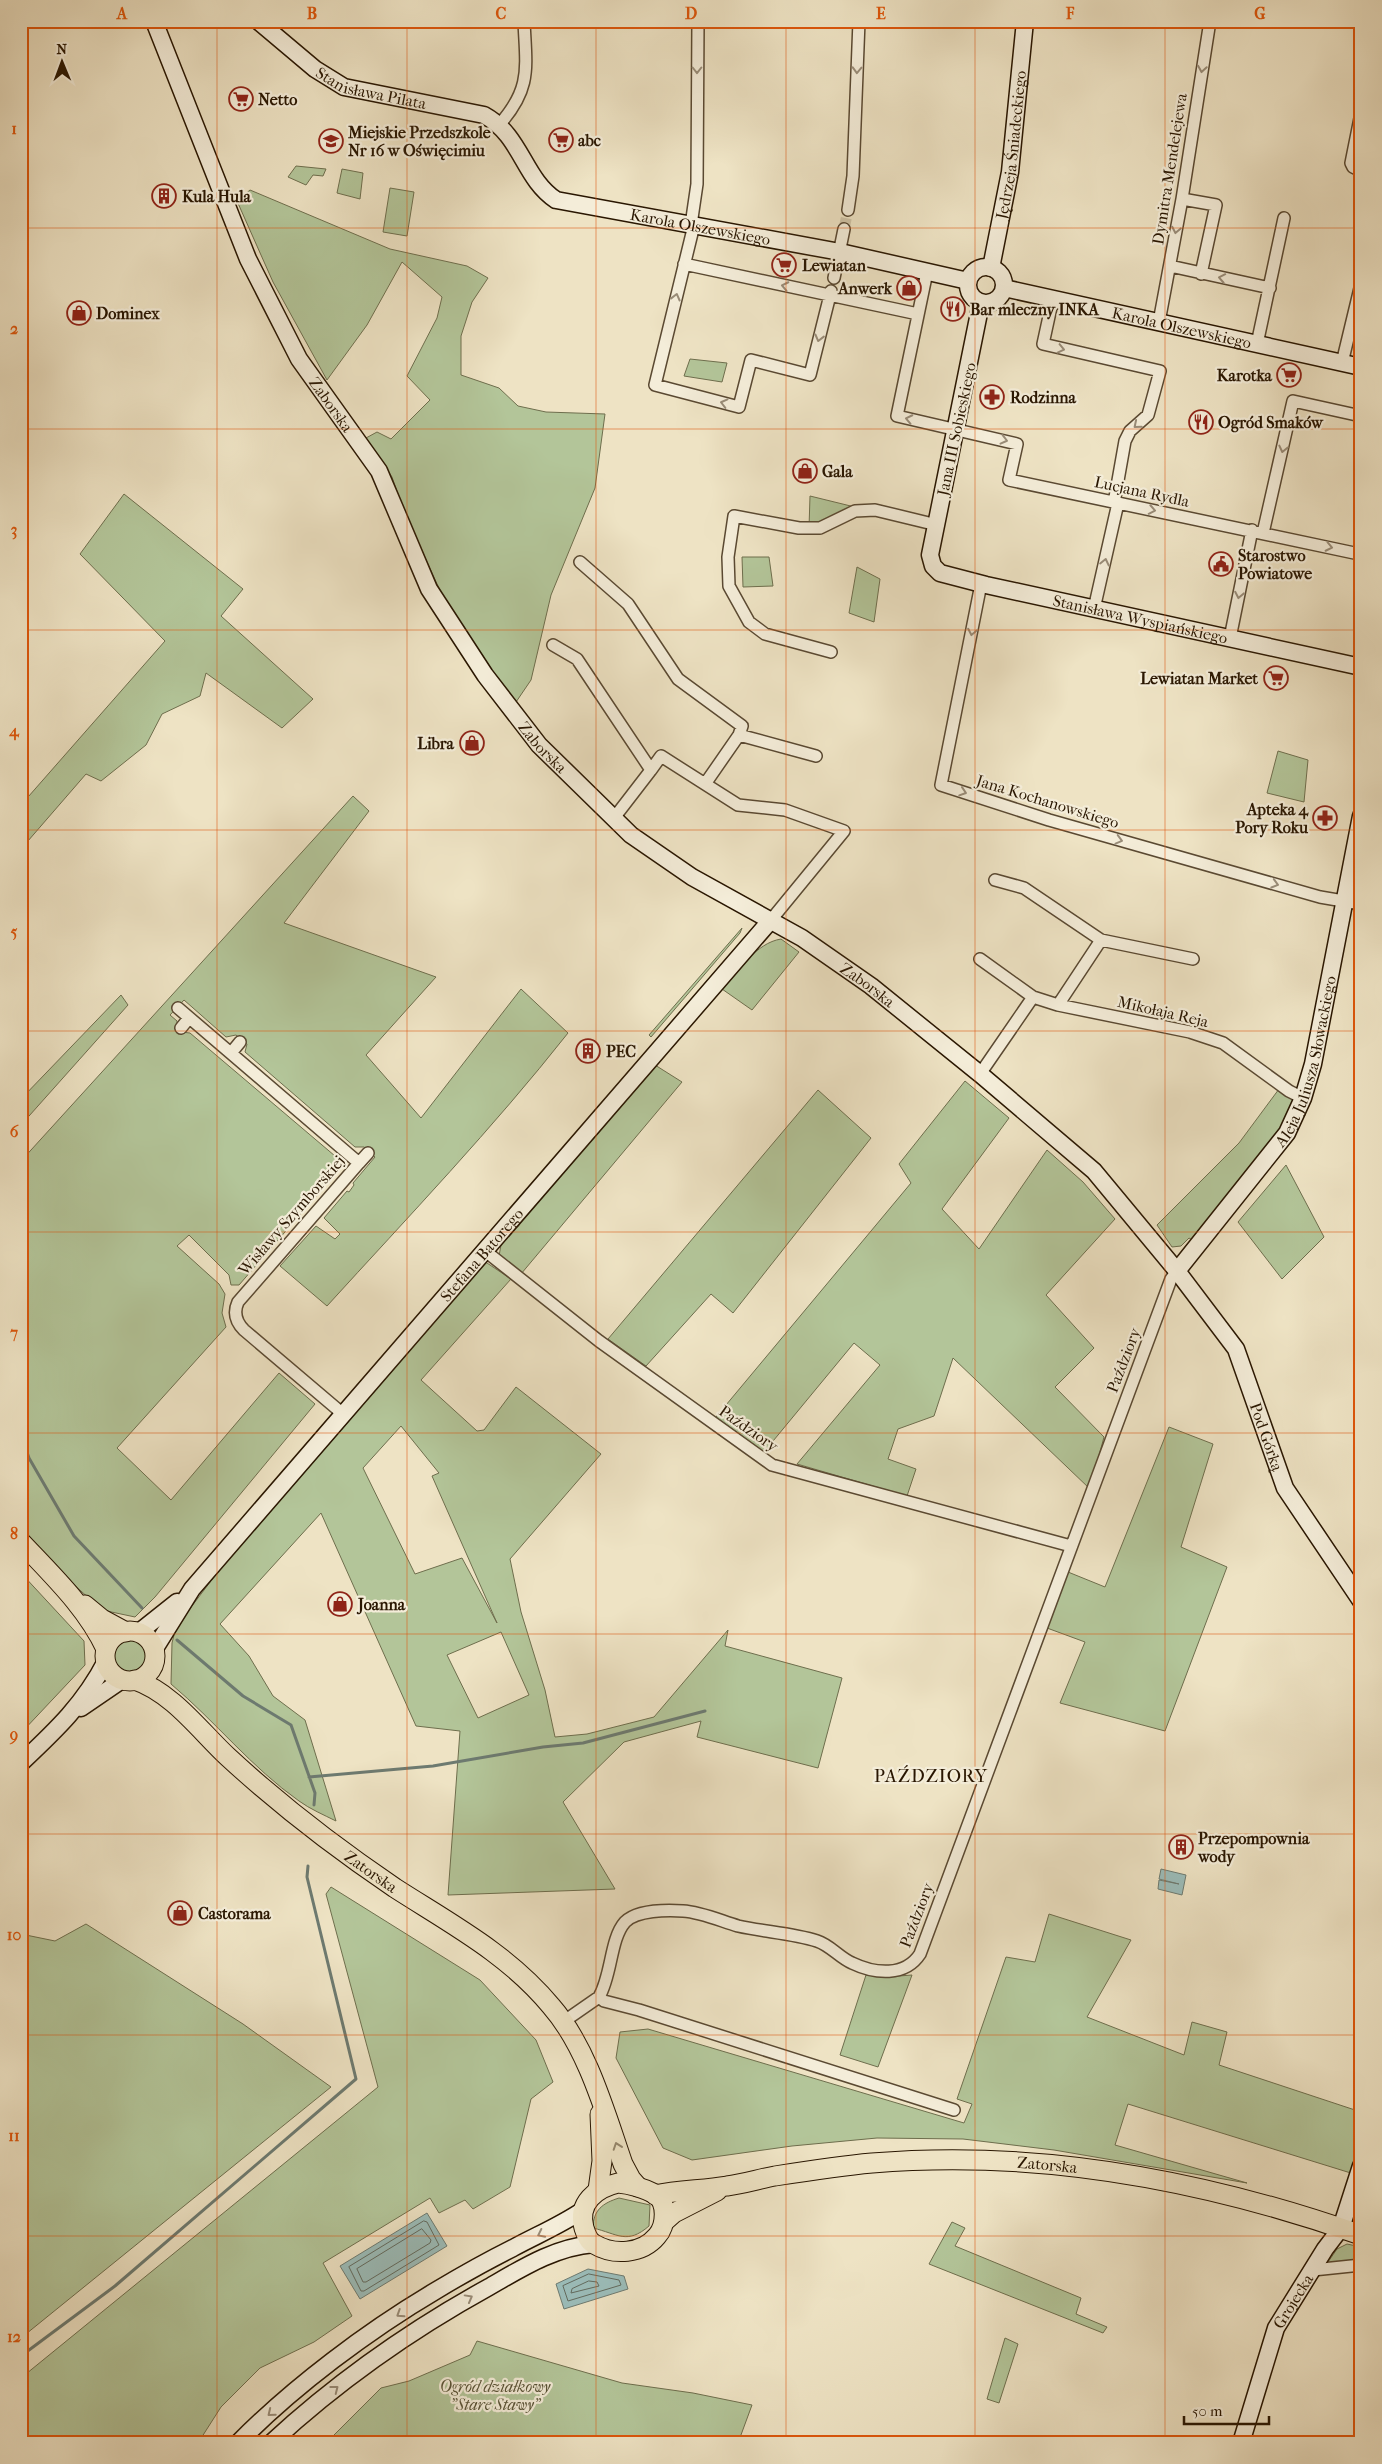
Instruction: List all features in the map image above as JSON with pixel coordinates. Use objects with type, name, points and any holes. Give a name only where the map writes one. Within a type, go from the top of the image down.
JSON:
[{"type":"main road","points":[[21,1542],[66,1590],[97,1632],[111,1672],[129,1680],[148,1674],[154,1656],[146,1637],[102,1619],[66,1590]]},
{"type":"main road","points":[[106,1655],[114,1637],[132,1632]]},
{"type":"main road","name":"Zatorska","points":[[154,1656],[184,1712]]},
{"type":"main road","name":"Zatorska","points":[[129,1680],[145,1684],[184,1712],[228,1757],[318,1833],[368,1869],[501,1956],[533,1984],[563,2022],[583,2056],[626,2170],[638,2187]]},
{"type":"main road","name":"Zatorska","points":[[598,2190],[602,2161],[600,2102]]},
{"type":"main road","name":"Zatorska","points":[[656,2194],[727,2186],[821,2168],[873,2163],[952,2160],[1025,2162],[1105,2170],[1179,2183],[1361,2235]]},
{"type":"main road","points":[[618,2183],[638,2187],[656,2194],[661,2203],[665,2221],[660,2232],[651,2243],[640,2249],[627,2252],[613,2251],[594,2244],[586,2235],[582,2223],[583,2210],[589,2198],[598,2190],[618,2183]]},
{"type":"main road","name":"Zatorska","points":[[665,2221],[674,2213],[727,2186]]},
{"type":"street","name":"Zaborska","points":[[154,21],[248,259],[298,359],[379,471],[429,589],[485,675],[539,745],[631,835],[692,877],[802,938],[871,986],[980,1074],[1094,1171],[1177,1271]]},
{"type":"street","name":"Stanisława Pilata","points":[[258,21],[315,69],[344,87],[484,115],[499,125]]},
{"type":"street","points":[[499,125],[513,110],[525,83],[524,21]]},
{"type":"street","points":[[698,21],[697,184],[692,225],[684,264],[655,385],[739,407],[751,360],[810,375],[830,293]]},
{"type":"street","points":[[848,210],[853,176],[859,21]]},
{"type":"street","name":"Jędrzeja Śniadeckiego","points":[[991,268],[1010,172],[1025,21]]},
{"type":"street","name":"Dymitra Mendelejewa","points":[[1159,322],[1182,200],[1210,21]]},
{"type":"street","points":[[1361,113],[1351,164],[1361,171]]},
{"type":"street","name":"Karola Olszewskiego","points":[[499,125],[519,148],[538,185],[556,200],[840,252],[968,282]]},
{"type":"street","points":[[1182,200],[1216,205],[1201,274]]},
{"type":"street","points":[[1257,344],[1284,218]]},
{"type":"street","points":[[834,278],[844,228]]},
{"type":"street","points":[[684,264],[830,293],[918,314]]},
{"type":"street","points":[[1170,266],[1270,288]]},
{"type":"street","points":[[985,267],[991,268],[1000,273],[1004,288],[998,299],[992,302],[981,303],[972,296],[968,282],[974,272],[985,267]]},
{"type":"street","points":[[927,272],[897,416],[957,429]]},
{"type":"street","points":[[1342,363],[1359,300],[1361,284]]},
{"type":"street","name":"Karola Olszewskiego","points":[[1004,288],[1361,367]]},
{"type":"street","points":[[1053,298],[1042,344],[1160,371],[1148,416],[1130,431],[1125,441],[1116,503],[1094,609]]},
{"type":"street","name":"Jana III Sobieskiego","points":[[930,555],[981,303]]},
{"type":"street","points":[[1230,638],[1293,401],[1361,416]]},
{"type":"street","name":"Lucjana Rydla","points":[[957,429],[1017,444],[1009,480],[1359,554],[1361,547]]},
{"type":"street","points":[[831,652],[764,634],[748,622],[729,586],[728,558],[734,516],[799,528],[820,528],[855,511],[875,510],[937,525]]},
{"type":"street","name":"Stanisława Wyspiańskiego","points":[[930,555],[933,566],[940,573],[981,584],[1361,667]]},
{"type":"street","points":[[580,562],[628,604],[678,679],[742,726],[739,735],[706,784]]},
{"type":"street","name":"Jana Kochanowskiego","points":[[981,584],[941,785],[1049,820],[1320,897],[1344,901]]},
{"type":"street","points":[[553,645],[577,659],[650,770]]},
{"type":"street","points":[[739,735],[816,756]]},
{"type":"street","points":[[614,818],[661,756],[738,805],[785,810],[844,831],[771,920]]},
{"type":"street","name":"Aleja Juliusza Słowackiego","points":[[1177,1271],[1287,1133],[1303,1098],[1313,1064],[1361,816]]},
{"type":"street","points":[[996,880],[1024,888],[1101,940],[1193,959]]},
{"type":"street","points":[[1344,901],[1361,904]]},
{"type":"street","name":"Stefana Batorego","points":[[154,1656],[192,1590],[771,920]]},
{"type":"street","points":[[1058,1005],[1101,940]]},
{"type":"street","name":"Mikołaja Reja","points":[[980,959],[1033,997],[1058,1005],[1190,1032],[1223,1043],[1289,1092],[1303,1098]]},
{"type":"street","points":[[980,1074],[1033,997]]},
{"type":"street","name":"Wisławy Szymborskiej","points":[[178,1008],[359,1163],[238,1302],[236,1311],[239,1326],[343,1414]]},
{"type":"street","points":[[181,1028],[189,1018]]},
{"type":"street","points":[[230,1053],[240,1042]]},
{"type":"street","points":[[359,1163],[368,1153]]},
{"type":"street","name":"Paździory","points":[[484,1250],[599,1341],[772,1465],[1071,1546]]},
{"type":"street","name":"Paździory","points":[[599,1997],[608,1979],[620,1929],[631,1917],[641,1914],[685,1911],[739,1926],[818,1941],[852,1963],[881,1972],[904,1969],[913,1965],[920,1954],[1171,1279],[1177,1271]]},
{"type":"street","name":"Pod Górką","points":[[1177,1271],[1236,1349],[1285,1488],[1361,1601]]},
{"type":"street","name":"Stefana Batorego","points":[[132,1632],[192,1590]]},
{"type":"street","points":[[21,1763],[73,1713],[95,1683],[106,1655]]},
{"type":"street","points":[[73,1713],[129,1680]]},
{"type":"street","points":[[563,2022],[599,1997],[604,2001],[639,2010],[954,2110]]},
{"type":"street","name":"Grojecka","points":[[1241,2443],[1276,2328],[1340,2228],[1361,2166]]},
{"type":"street","points":[[238,2443],[253,2427],[342,2355],[395,2317],[436,2290],[565,2222],[583,2210]]},
{"type":"street","points":[[271,2443],[380,2354],[450,2309],[541,2259],[566,2249],[594,2244]]},
{"type":"street","points":[[1313,2270],[1361,2265]]},
{"type":"green space","points":[[296,166],[326,169],[323,176],[313,175],[306,185],[288,177]]},
{"type":"green space","points":[[342,169],[363,173],[360,199],[337,193]]},
{"type":"green space","points":[[390,188],[414,192],[407,236],[383,232]]},
{"type":"green space","points":[[250,190],[390,249],[467,266],[488,278],[472,302],[461,336],[461,375],[499,388],[518,406],[546,412],[605,414],[595,488],[551,595],[531,680],[514,705],[481,653],[476,654],[449,610],[404,512],[392,477],[366,438],[377,432],[391,439],[430,400],[407,376],[437,318],[442,297],[402,262],[367,325],[327,380],[273,282],[237,201]]},
{"type":"green space","points":[[690,359],[727,363],[722,382],[684,376]]},
{"type":"green space","points":[[124,494],[243,589],[221,616],[313,699],[282,728],[206,673],[200,696],[162,714],[146,745],[101,781],[86,774],[21,849],[21,805],[165,641],[80,554]]},
{"type":"green space","points":[[810,496],[867,510],[809,528]]},
{"type":"green space","points":[[742,557],[769,557],[773,586],[743,587]]},
{"type":"green space","points":[[857,567],[880,579],[874,622],[849,613]]},
{"type":"green space","points":[[1278,751],[1308,760],[1304,802],[1267,793]]},
{"type":"green space","points":[[353,796],[369,811],[284,923],[436,977],[366,1055],[421,1118],[521,989],[568,1033],[420,1205],[327,1306],[280,1266],[316,1226],[335,1239],[340,1234],[324,1218],[347,1191],[349,1192],[354,1185],[353,1183],[375,1157],[364,1147],[355,1147],[245,1052],[247,1044],[236,1035],[226,1037],[184,1000],[170,1015],[177,1021],[181,1032],[190,1033],[335,1156],[339,1163],[337,1172],[239,1285],[231,1285],[229,1275],[189,1235],[177,1246],[219,1284],[225,1294],[222,1313],[226,1327],[117,1448],[171,1500],[279,1373],[315,1404],[155,1597],[135,1617],[102,1610],[71,1582],[21,1529],[21,1161]]},
{"type":"green space","points":[[742,928],[740,933],[651,1037],[649,1035]]},
{"type":"green space","points":[[781,939],[799,952],[752,1010],[722,989],[741,966],[763,946]]},
{"type":"green space","points":[[121,995],[128,1005],[21,1125],[21,1099]]},
{"type":"green space","points":[[655,1065],[682,1082],[521,1274],[499,1256],[501,1245]]},
{"type":"green space","points":[[965,1081],[1009,1118],[942,1209],[979,1249],[1047,1150],[1083,1182],[1115,1219],[1046,1295],[1094,1348],[1055,1387],[1104,1437],[1090,1489],[953,1358],[934,1416],[898,1429],[888,1459],[916,1469],[907,1496],[797,1464],[880,1365],[854,1343],[764,1452],[716,1417],[911,1183],[899,1164]]},
{"type":"green space","points":[[1279,1089],[1297,1099],[1282,1131],[1194,1241],[1189,1238],[1181,1246],[1172,1247],[1157,1225],[1239,1143]]},
{"type":"green space","points":[[818,1090],[871,1138],[733,1313],[711,1294],[646,1366],[608,1339]]},
{"type":"green space","points":[[1286,1165],[1324,1237],[1282,1279],[1238,1222]]},
{"type":"green space","points":[[484,1261],[511,1279],[421,1380],[477,1431],[484,1430],[516,1387],[601,1454],[510,1559],[521,1612],[545,1690],[555,1737],[587,1734],[654,1717],[728,1630],[725,1646],[842,1678],[818,1768],[697,1737],[701,1721],[624,1742],[563,1802],[615,1889],[448,1895],[460,1731],[416,1726],[321,1513],[220,1624],[249,1656],[273,1696],[305,1720],[336,1821],[308,1807],[265,1774],[171,1684],[172,1643],[176,1627],[242,1540]],"holes":[[[401,1426],[439,1473],[432,1476],[497,1623],[462,1558],[415,1574],[363,1468]],[[501,1632],[529,1695],[478,1718],[447,1655]]]},
{"type":"green space","points":[[1169,1427],[1213,1444],[1181,1547],[1227,1567],[1165,1731],[1060,1703],[1085,1642],[1047,1628],[1068,1572],[1105,1587]]},
{"type":"green space","points":[[21,1573],[84,1641],[85,1665],[21,1733]]},
{"type":"green space","points":[[129,1639],[141,1644],[146,1656],[141,1668],[129,1673],[117,1668],[112,1656],[117,1644]]},
{"type":"green space","points":[[331,1887],[480,1980],[536,2040],[553,2082],[531,2099],[510,2187],[473,2209],[465,2200],[439,2213],[430,2198],[323,2263],[352,2316],[314,2342],[260,2368],[221,2407],[198,2443],[21,2443],[21,2378],[378,2087],[326,1894]]},
{"type":"green space","points":[[1049,1914],[1131,1940],[1087,2017],[1184,2055],[1192,2022],[1227,2032],[1219,2065],[1361,2112],[1361,2147],[1354,2174],[1128,2104],[1115,2145],[1247,2183],[1054,2150],[963,2139],[877,2138],[792,2146],[692,2160],[663,2148],[616,2058],[620,2032],[648,2029],[964,2123],[972,2104],[957,2099],[1006,1957],[1035,1962]]},
{"type":"green space","points":[[86,1924],[243,2024],[331,2087],[21,2338],[21,1934],[55,1941]]},
{"type":"green space","points":[[866,1975],[886,1977],[912,1975],[878,2067],[840,2055]]},
{"type":"green space","points":[[619,2198],[650,2205],[649,2226],[641,2232],[628,2237],[593,2228],[595,2216],[600,2208],[608,2202]]},
{"type":"green space","points":[[952,2222],[965,2228],[955,2246],[1081,2298],[1076,2314],[1107,2327],[1103,2333],[929,2264]]},
{"type":"green space","points":[[1347,2244],[1361,2247],[1361,2260],[1331,2265],[1328,2262],[1337,2249]]},
{"type":"green space","points":[[1005,2338],[1018,2344],[999,2403],[987,2399]]},
{"type":"green space","name":"Ogród działkowy \"Stare Stawy\"","points":[[477,2341],[622,2383],[693,2393],[752,2405],[738,2443],[326,2443],[381,2388],[409,2381],[470,2355]]},
{"type":"water","points":[[1161,1869],[1186,1875],[1182,1895],[1158,1889],[1159,1880],[1179,1884],[1159,1879]]},
{"type":"water","points":[[427,2213],[447,2246],[360,2299],[340,2266]]},
{"type":"water","points":[[588,2269],[624,2276],[628,2289],[564,2309],[556,2284]]},
{"type":"waterway","points":[[21,1435],[29,1458],[74,1536],[142,1608]]},
{"type":"waterway","points":[[177,1640],[243,1696],[291,1725],[315,1793],[314,1805]]},
{"type":"waterway","points":[[309,1777],[433,1766],[543,1747],[583,1743],[705,1711]]},
{"type":"waterway","points":[[21,2356],[115,2286],[356,2079],[307,1877],[308,1866]]},
{"type":"tunnel","points":[[844,229],[848,210]]},
{"type":"place","name":"Netto","points":[[241,99]]},
{"type":"place","name":"abc","points":[[561,140]]},
{"type":"place","name":"Miejskie Przedszkole Nr 16 w Oświęcimiu","points":[[331,141]]},
{"type":"place","name":"Kula Hula","points":[[164,196]]},
{"type":"place","name":"Lewiatan","points":[[784,265]]},
{"type":"place","name":"Anwerk","points":[[909,288]]},
{"type":"place","name":"Bar mleczny INKA","points":[[953,309]]},
{"type":"place","name":"Dominex","points":[[79,313]]},
{"type":"place","name":"Karotka","points":[[1289,375]]},
{"type":"place","name":"Rodzinna","points":[[992,397]]},
{"type":"place","name":"Ogród Smaków","points":[[1201,422]]},
{"type":"place","name":"Gala","points":[[805,471]]},
{"type":"place","name":"Starostwo Powiatowe","points":[[1221,564]]},
{"type":"place","name":"Lewiatan Market","points":[[1276,678]]},
{"type":"place","name":"Libra","points":[[472,743]]},
{"type":"place","name":"Apteka 4 Pory Roku","points":[[1325,818]]},
{"type":"place","name":"PEC","points":[[588,1051]]},
{"type":"place","name":"Joanna","points":[[340,1604]]},
{"type":"place","name":"Przepompownia wody","points":[[1181,1847]]},
{"type":"place","name":"Castorama","points":[[180,1913]]},
{"type":"district","name":"PAŹDZIORY","points":[[931,1776]]}]
